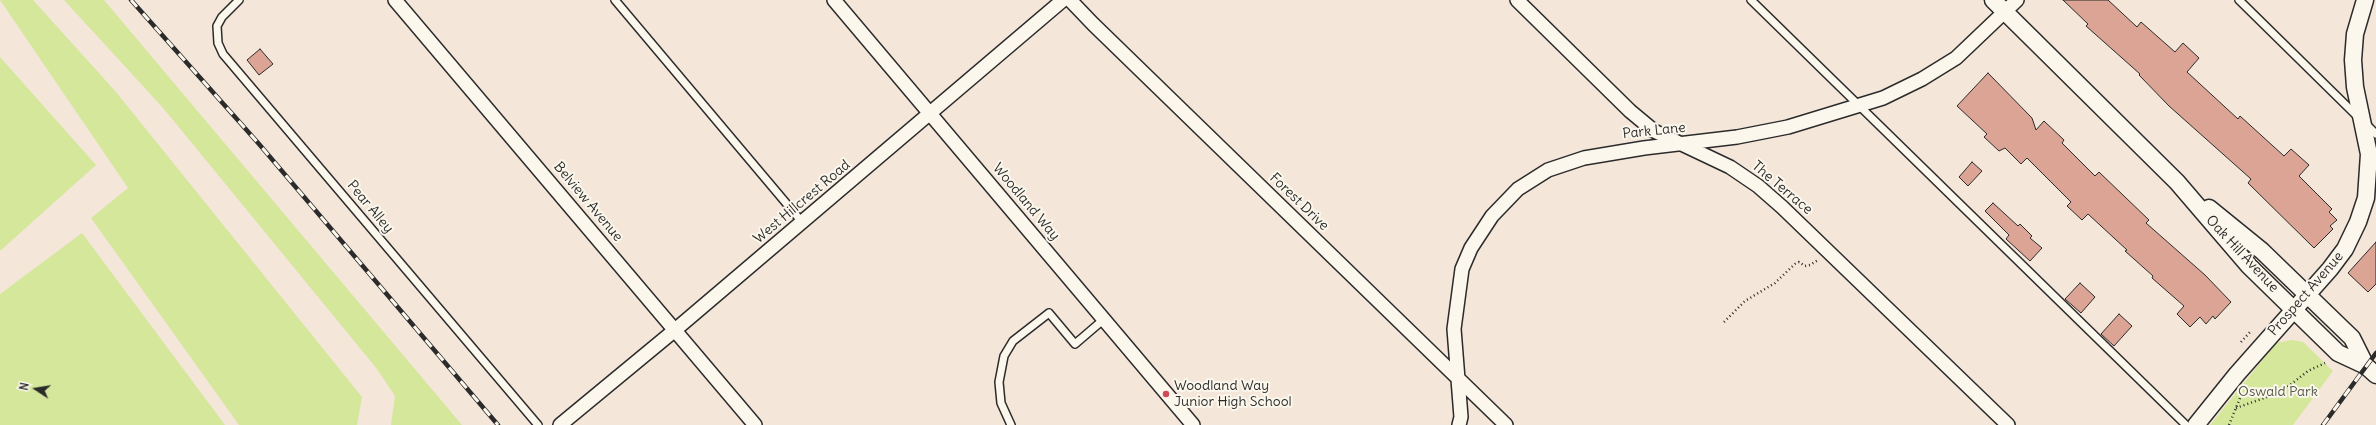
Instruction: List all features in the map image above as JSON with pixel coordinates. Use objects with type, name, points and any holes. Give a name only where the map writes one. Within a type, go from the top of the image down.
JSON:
[{"type":"street","name":"Belview Avenue","points":[[395,0],[755,425]]},
{"type":"street","name":"Woodland Way","points":[[834,0],[1193,425]]},
{"type":"street","name":"West Hillcrest Road","points":[[560,425],[675,330],[1063,0]]},
{"type":"street","name":"Forest Drive","points":[[1070,0],[1104,35],[1506,425]]},
{"type":"street","name":"The Terrace","points":[[1517,0],[1630,111],[1654,131],[1744,175],[1782,206],[2008,425]]},
{"type":"street","name":"Oak Hill Avenue","points":[[1993,0],[2177,182],[2249,266],[2338,353],[2371,370]]},
{"type":"street","name":"Park Lane","points":[[1460,425],[1461,416],[1454,329],[1462,269],[1471,248],[1492,216],[1518,190],[1548,170],[1599,155],[1752,134],[1860,106],[1905,88],[1939,70],[1956,58],[2017,0]]},
{"type":"street","name":"Prospect Avenue","points":[[2196,425],[2236,374],[2307,295],[2345,249],[2360,216],[2366,198],[2369,154],[2353,60],[2355,34],[2365,0]]},
{"type":"street","name":"Oak Hill Avenue","points":[[2177,182],[2262,251],[2352,338],[2371,370]]},
{"type":"lane","name":"Pear Alley","points":[[239,0],[222,17],[217,26],[218,43],[223,54],[538,425]]},
{"type":"lane","points":[[615,0],[802,222]]},
{"type":"lane","points":[[1751,0],[2186,425]]},
{"type":"lane","points":[[2239,0],[2376,134]]},
{"type":"lane","points":[[1011,425],[1001,403],[999,382],[1004,356],[1013,341],[1049,313],[1075,344],[1103,320]]},
{"type":"path","points":[[1724,322],[1745,301],[1775,283],[1795,264],[1799,262],[1805,266],[1810,265],[1830,252]]},
{"type":"path","points":[[2236,408],[2281,392],[2308,371],[2329,362]]},
{"type":"green space","points":[[0,0],[33,0],[116,92],[362,397],[357,425],[239,425],[91,218],[128,188]]},
{"type":"green space","points":[[64,0],[104,0],[462,425],[391,425],[395,396],[377,369],[164,109]]},
{"type":"green space","points":[[0,57],[96,165],[0,251]]},
{"type":"green space","points":[[82,233],[225,425],[0,425],[0,294]]},
{"type":"green space","name":"Oswald Park","points":[[2292,340],[2303,342],[2333,371],[2293,425],[2210,425],[2276,343]]},
{"type":"building","points":[[2063,0],[2108,0],[2137,27],[2141,22],[2175,52],[2183,43],[2199,58],[2187,72],[2238,119],[2240,116],[2284,156],[2291,149],[2309,165],[2299,176],[2332,209],[2329,212],[2337,220],[2330,226],[2333,229],[2314,248],[2248,183],[2251,179],[2169,106],[2139,75],[2140,74],[2086,26],[2088,24]]},
{"type":"building","points":[[260,49],[273,64],[259,75],[247,60]]},
{"type":"building","points":[[1988,73],[2032,118],[2036,130],[2044,121],[2064,140],[2062,143],[2095,176],[2099,172],[2149,220],[2146,223],[2205,275],[2231,302],[2215,319],[2213,316],[2206,324],[2200,317],[2190,327],[2177,314],[2184,306],[2152,278],[2153,276],[2125,251],[2127,250],[2088,214],[2082,220],[2067,206],[2071,202],[2027,158],[2021,164],[2005,148],[1999,151],[1984,137],[1987,134],[1957,106]]},
{"type":"building","points":[[1972,162],[1982,171],[1968,186],[1959,177]]},
{"type":"building","points":[[1993,203],[2018,226],[2020,224],[2032,236],[2030,238],[2042,248],[2030,261],[2006,239],[2009,235],[1985,211]]},
{"type":"building","points":[[2376,242],[2376,284],[2368,292],[2348,273]]},
{"type":"building","points":[[2080,283],[2095,297],[2081,313],[2065,299]]},
{"type":"building","points":[[2119,314],[2132,326],[2114,346],[2101,334]]},
{"type":"railway","points":[[131,0],[259,144],[498,425]]},
{"type":"railway","points":[[2323,425],[2376,353]]},
{"type":"place","name":"Woodland Way Junior High School","points":[[1166,394]]}]
